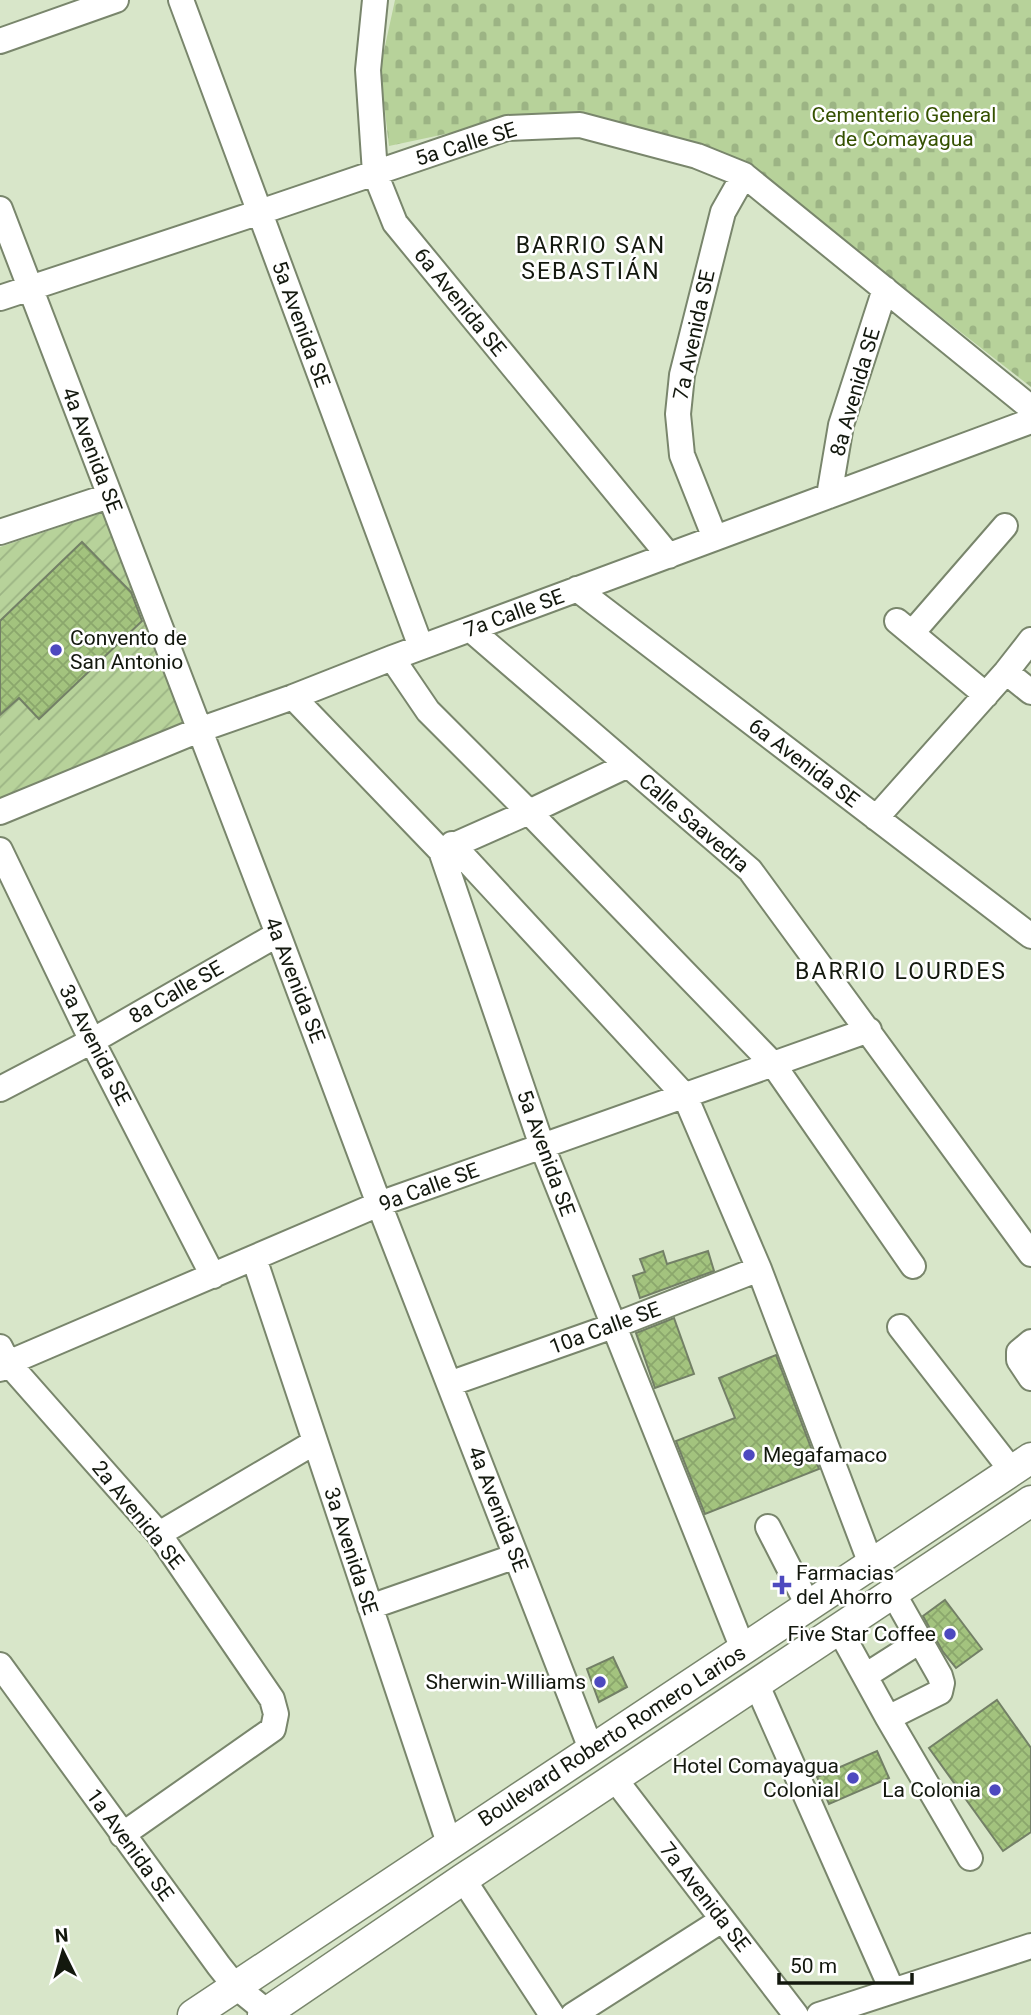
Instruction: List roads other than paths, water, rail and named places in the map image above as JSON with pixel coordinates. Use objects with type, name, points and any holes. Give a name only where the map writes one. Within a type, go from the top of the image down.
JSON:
[{"type":"main road","name":"Boulevard Roberto Romero Larios","points":[[193,2015],[1021,1464]]},
{"type":"main road","name":"Boulevard Roberto Romero Larios","points":[[268,2014],[463,1879],[1031,1501]]},
{"type":"street","points":[[0,41],[116,0]]},
{"type":"street","name":"5a Avenida SE","points":[[181,0],[421,648]]},
{"type":"street","name":"6a Avenida SE","points":[[375,0],[368,71],[375,173],[395,223],[669,556]]},
{"type":"street","name":"5a Calle SE","points":[[0,298],[507,128],[580,125],[696,156],[744,175],[1031,408]]},
{"type":"street","name":"7a Avenida SE","points":[[715,538],[682,455],[678,414],[682,375],[723,212],[744,175]]},
{"type":"street","name":"4a Avenida SE","points":[[0,209],[379,1204],[591,1749]]},
{"type":"street","name":"8a Avenida SE","points":[[829,496],[841,425],[885,289]]},
{"type":"street","name":"7a Calle SE","points":[[0,812],[199,730],[1031,421]]},
{"type":"street","points":[[0,532],[109,496]]},
{"type":"street","points":[[986,695],[904,627],[1005,526]]},
{"type":"street","name":"6a Avenida SE","points":[[577,589],[876,818],[1028,929]]},
{"type":"street","name":"Calle Saavedra","points":[[470,629],[750,870],[1031,1254]]},
{"type":"street","points":[[876,818],[986,695],[1031,640]]},
{"type":"street","points":[[392,658],[428,711],[773,1064],[913,1266]]},
{"type":"street","points":[[1006,672],[1031,692]]},
{"type":"street","name":"5a Avenida SE","points":[[293,696],[447,847],[542,1146],[743,1649]]},
{"type":"street","points":[[628,765],[447,847],[685,1096],[759,1269],[871,1564]]},
{"type":"street","name":"3a Avenida SE","points":[[0,850],[92,1041],[213,1276]]},
{"type":"street","name":"8a Calle SE","points":[[0,1089],[92,1041],[278,934]]},
{"type":"street","name":"9a Calle SE","points":[[3,1360],[213,1276],[379,1204],[869,1030]]},
{"type":"street","name":"3a Avenida SE","points":[[254,1258],[449,1843]]},
{"type":"street","name":"10a Calle SE","points":[[449,1384],[613,1326],[759,1269]]},
{"type":"street","points":[[900,1327],[1021,1464]]},
{"type":"street","points":[[1031,1342],[1019,1352],[1019,1360],[1031,1378]]},
{"type":"street","name":"2a Avenida SE","points":[[3,1360],[159,1534],[272,1699],[276,1714],[273,1729],[122,1835]]},
{"type":"street","points":[[159,1534],[315,1442]]},
{"type":"street","points":[[768,1527],[808,1605]]},
{"type":"street","points":[[370,1607],[516,1556]]},
{"type":"street","points":[[888,1718],[940,1692],[942,1683],[892,1593]]},
{"type":"street","points":[[839,1629],[970,1858]]},
{"type":"street","points":[[865,1676],[920,1641]]},
{"type":"street","name":"1a Avenida SE","points":[[0,1665],[235,1986],[268,2014]]},
{"type":"street","points":[[756,1683],[892,1990]]},
{"type":"street","name":"7a Avenida SE","points":[[614,1778],[796,2015]]},
{"type":"street","points":[[463,1879],[552,2015]]},
{"type":"street","points":[[573,2015],[722,1920]]},
{"type":"street","points":[[819,2015],[1031,1946]]},
{"type":"place","name":"Convento de San Antonio","points":[[56,650]]},
{"type":"place","name":"Megafamaco","points":[[749,1455]]},
{"type":"place","name":"Farmacias del Ahorro","points":[[782,1585]]},
{"type":"place","name":"Five Star Coffee","points":[[950,1634]]},
{"type":"place","name":"Sherwin-Williams","points":[[600,1682]]},
{"type":"place","name":"Hotel Comayagua Colonial","points":[[853,1778]]},
{"type":"place","name":"La Colonia","points":[[995,1790]]},
{"type":"district","name":"BARRIO SAN SEBASTIÁN","points":[[591,258]]},
{"type":"district","name":"BARRIO LOURDES","points":[[901,971]]},
{"type":"park label","name":"Cementerio General de Comayagua","points":[[904,127]]}]
